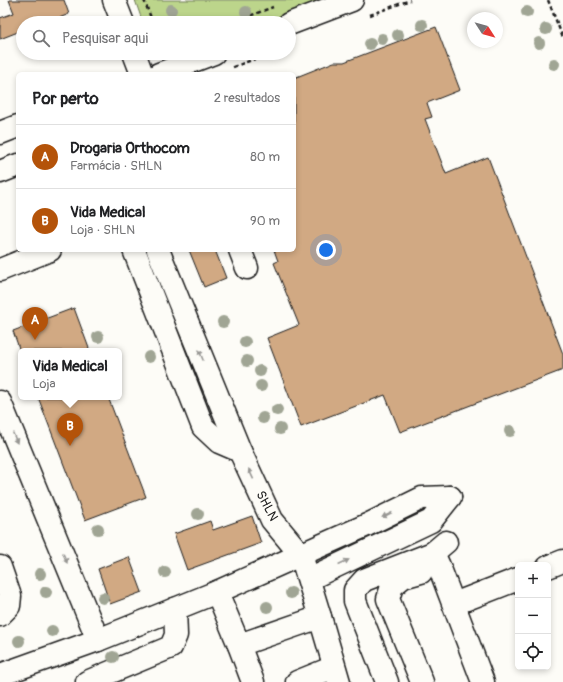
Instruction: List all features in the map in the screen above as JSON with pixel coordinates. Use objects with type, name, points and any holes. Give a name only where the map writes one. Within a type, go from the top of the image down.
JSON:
[{"type":"street","points":[[114,0],[120,16]]},
{"type":"street","points":[[296,21],[352,0]]},
{"type":"street","points":[[137,60],[141,72]]},
{"type":"street","points":[[169,72],[198,60]]},
{"type":"street","points":[[0,133],[16,127]]},
{"type":"street","points":[[0,172],[16,167]]},
{"type":"street","points":[[0,270],[45,252]]},
{"type":"street","points":[[135,252],[202,427],[219,442],[240,451]]},
{"type":"street","name":"SHLN","points":[[159,252],[240,451],[272,520],[301,554]]},
{"type":"street","points":[[0,402],[98,640]]},
{"type":"street","points":[[0,675],[98,640],[216,592],[367,525],[422,498],[432,521],[309,579]]},
{"type":"street","points":[[297,682],[336,674],[301,554]]},
{"type":"street","points":[[439,554],[454,604],[483,682]]},
{"type":"street","points":[[387,682],[355,601],[356,590],[364,580],[439,554]]},
{"type":"street","points":[[422,682],[388,599],[392,586],[403,577],[439,554]]},
{"type":"street","points":[[551,566],[563,561]]},
{"type":"street","points":[[0,567],[10,596],[9,606],[0,615]]},
{"type":"street","points":[[454,604],[515,579]]},
{"type":"street","points":[[216,592],[253,682]]},
{"type":"street","points":[[87,682],[171,647],[176,635],[175,609]]},
{"type":"street","points":[[239,645],[320,617]]},
{"type":"path","points":[[144,0],[150,16]]},
{"type":"path","points":[[548,0],[563,38]]},
{"type":"path","points":[[249,16],[275,6]]},
{"type":"path","points":[[229,69],[253,60]]},
{"type":"green space","points":[[135,0],[321,0],[281,16],[141,16]]},
{"type":"building","points":[[9,0],[64,0],[69,14],[64,16],[16,16],[16,33],[0,39],[0,18],[14,13]]},
{"type":"building","points":[[436,27],[460,90],[427,103],[432,117],[425,119],[446,174],[488,157],[563,354],[563,370],[400,432],[385,395],[301,427],[267,338],[299,325],[274,263],[278,261],[275,252],[296,252],[296,77],[334,62],[344,62]]},
{"type":"building","points":[[190,252],[216,252],[226,278],[204,287]]},
{"type":"building","points":[[74,308],[89,348],[19,348],[13,331]]},
{"type":"building","points":[[39,400],[109,400],[146,497],[85,520]]},
{"type":"building","points":[[252,516],[261,543],[187,570],[174,534],[210,521],[213,530]]},
{"type":"building","points":[[129,557],[142,592],[110,604],[98,569]]},
{"type":"place","name":"Drogaria Orthocom","points":[[35,340]]},
{"type":"place","name":"Vida Medical","points":[[70,446]]}]
